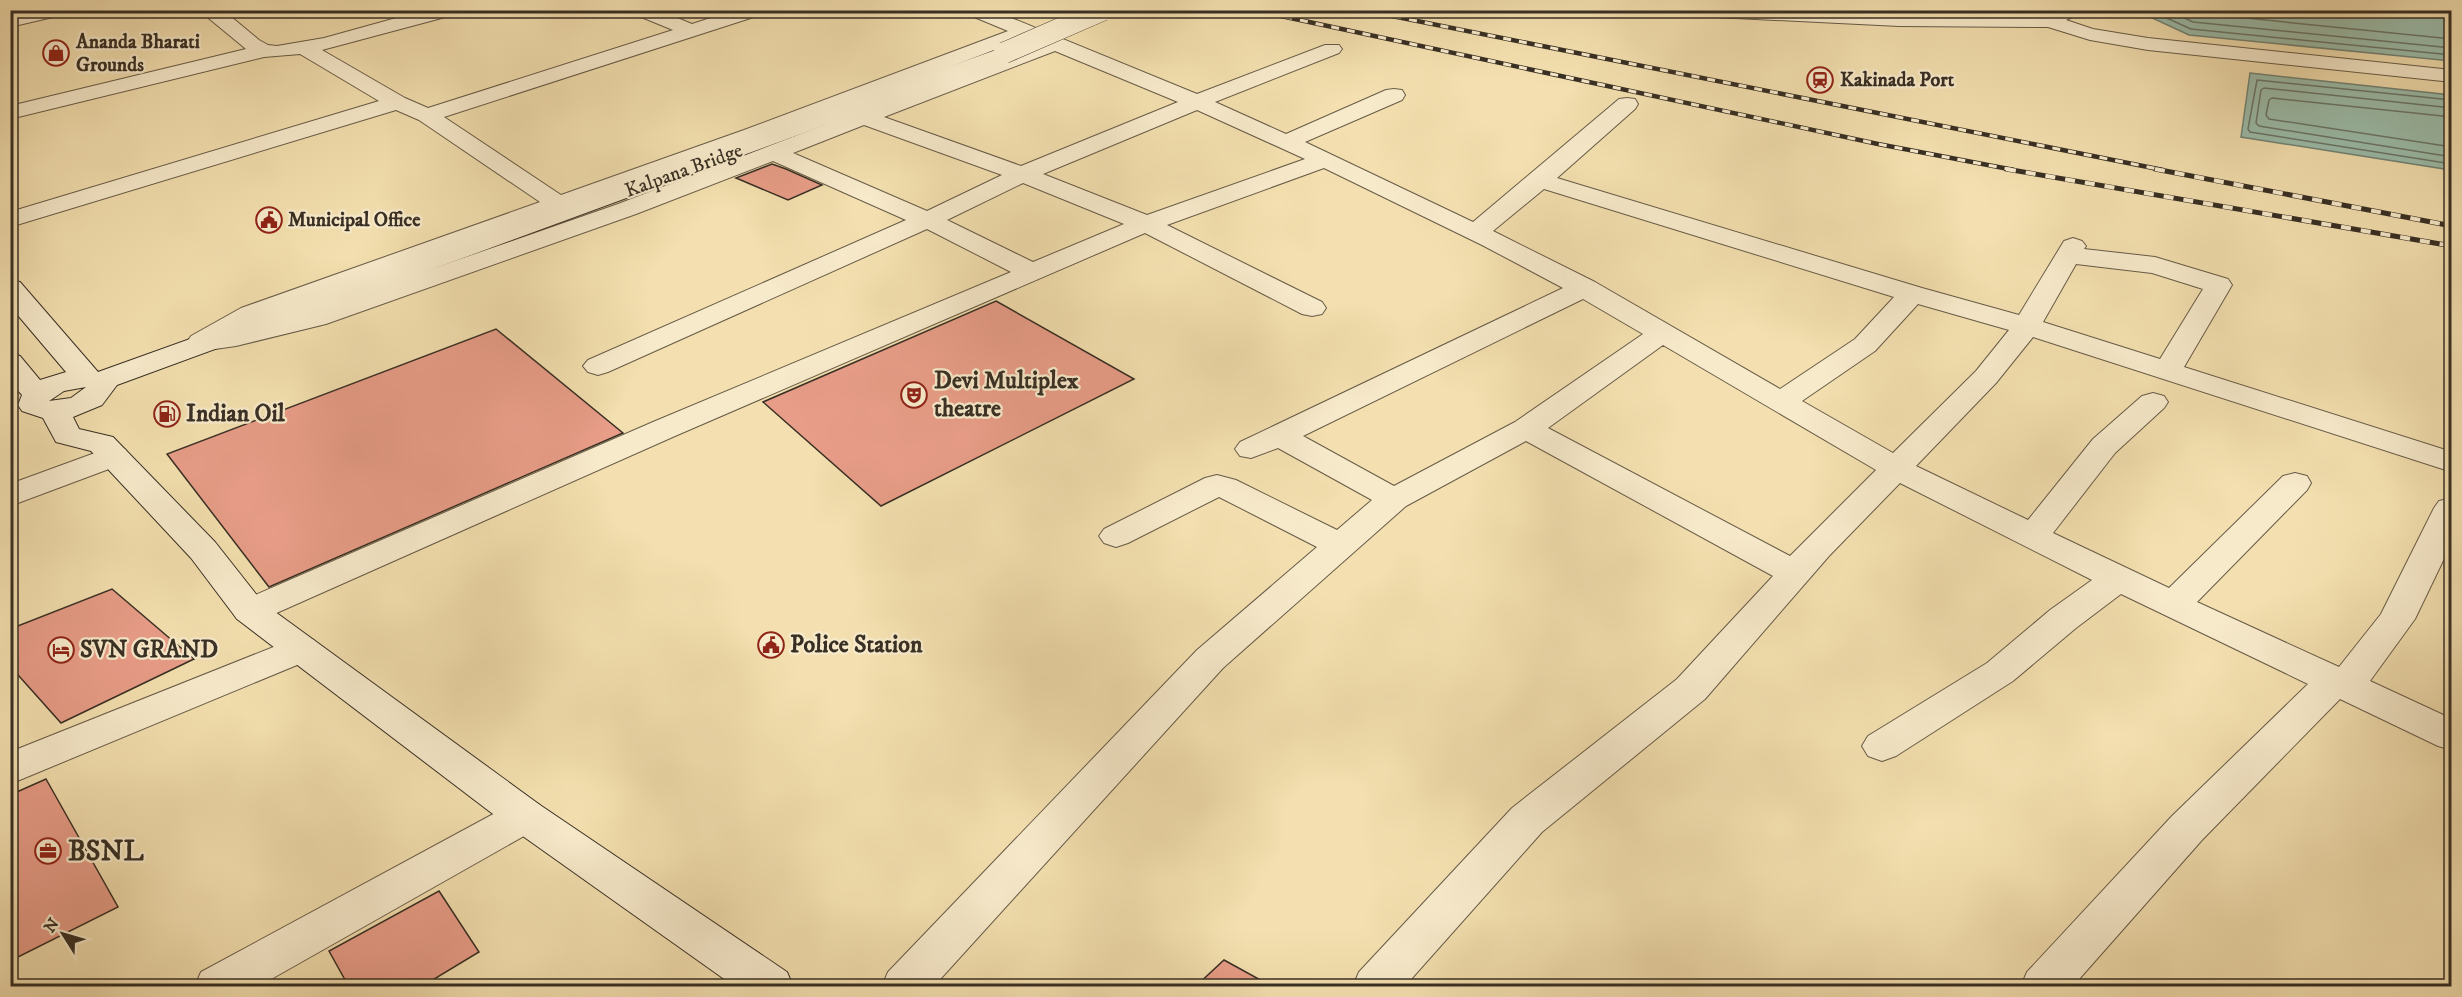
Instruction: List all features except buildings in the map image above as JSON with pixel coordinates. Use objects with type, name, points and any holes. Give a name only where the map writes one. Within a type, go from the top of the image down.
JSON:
[{"type":"street","points":[[10,21],[59,10]]},
{"type":"street","points":[[10,113],[264,51],[282,52],[304,48],[447,10]]},
{"type":"street","points":[[641,10],[692,31]]},
{"type":"street","points":[[428,114],[756,10]]},
{"type":"street","points":[[974,10],[1197,102],[1476,232],[1585,288],[1896,468],[2118,579],[2451,736]]},
{"type":"street","name":"Kalpana Bridge","points":[[45,403],[261,321],[768,141],[1004,52],[1103,10]]},
{"type":"street","points":[[1696,10],[2050,21],[2090,34],[2148,44],[2451,76]]},
{"type":"street","points":[[2050,21],[2070,10]]},
{"type":"street","points":[[215,11],[264,51]]},
{"type":"street","points":[[1024,32],[752,135],[251,314],[201,342],[245,338],[286,329],[627,209],[1054,44]]},
{"type":"street","points":[[304,48],[398,103],[428,114],[559,204]]},
{"type":"street","points":[[598,366],[927,220],[1022,174],[1332,49]]},
{"type":"street","points":[[1287,142],[1394,95]]},
{"type":"street","points":[[10,220],[398,103]]},
{"type":"street","points":[[1476,232],[1627,104]]},
{"type":"street","points":[[865,118],[1022,174],[1146,224],[1312,308]]},
{"type":"street","points":[[774,153],[927,220],[1032,272]]},
{"type":"street","points":[[250,612],[664,429],[1146,224],[1325,160]]},
{"type":"street","points":[[1540,180],[1912,294],[2027,326],[2451,463]]},
{"type":"street","points":[[1376,987],[1527,820],[1691,689],[1795,573],[1986,378],[2027,326],[2070,251],[2155,265],[2219,285],[2167,371]]},
{"type":"street","points":[[10,288],[91,387],[107,422],[108,450]]},
{"type":"street","points":[[1394,499],[1264,442],[1585,288]]},
{"type":"street","points":[[1782,401],[1865,345],[1912,294]]},
{"type":"street","points":[[905,987],[1210,659],[1340,545],[1394,499],[1526,429],[1662,333]]},
{"type":"street","points":[[10,362],[45,403],[68,435],[108,450],[203,550],[250,612],[525,816],[770,987]]},
{"type":"street","points":[[2033,536],[2104,446],[2153,402]]},
{"type":"street","points":[[1526,429],[1795,573]]},
{"type":"street","points":[[10,496],[108,450]]},
{"type":"street","points":[[2173,605],[2295,483]]},
{"type":"street","points":[[1116,536],[1217,485],[1224,486],[1340,545]]},
{"type":"street","points":[[2044,987],[2187,828],[2340,685],[2397,619],[2451,508]]},
{"type":"street","points":[[1882,746],[2001,672],[2063,619],[2118,579]]},
{"type":"street","points":[[10,769],[301,649]]},
{"type":"street","points":[[218,987],[525,816]]},
{"type":"water","points":[[2154,10],[2451,11],[2451,61],[2189,35],[2150,17]]},
{"type":"water","points":[[2250,73],[2451,95],[2451,170],[2241,137]]},
{"type":"railway","points":[[1253,10],[1878,144],[2014,170]]},
{"type":"railway","points":[[1362,10],[2163,170]]},
{"type":"railway","points":[[2006,169],[2452,246]]},
{"type":"railway","points":[[2155,169],[2452,226]]},
{"type":"place","name":"Ananda Bharati Grounds","points":[[56,53]]},
{"type":"place","name":"Kakinada Port","points":[[1820,80]]},
{"type":"place","name":"Municipal Office","points":[[269,220]]},
{"type":"place","name":"Devi Multiplex theatre","points":[[914,395]]},
{"type":"place","name":"Indian Oil","points":[[167,414]]},
{"type":"place","name":"Police Station","points":[[771,645]]},
{"type":"place","name":"SVN GRAND","points":[[61,650]]},
{"type":"place","name":"BSNL","points":[[48,851]]}]
